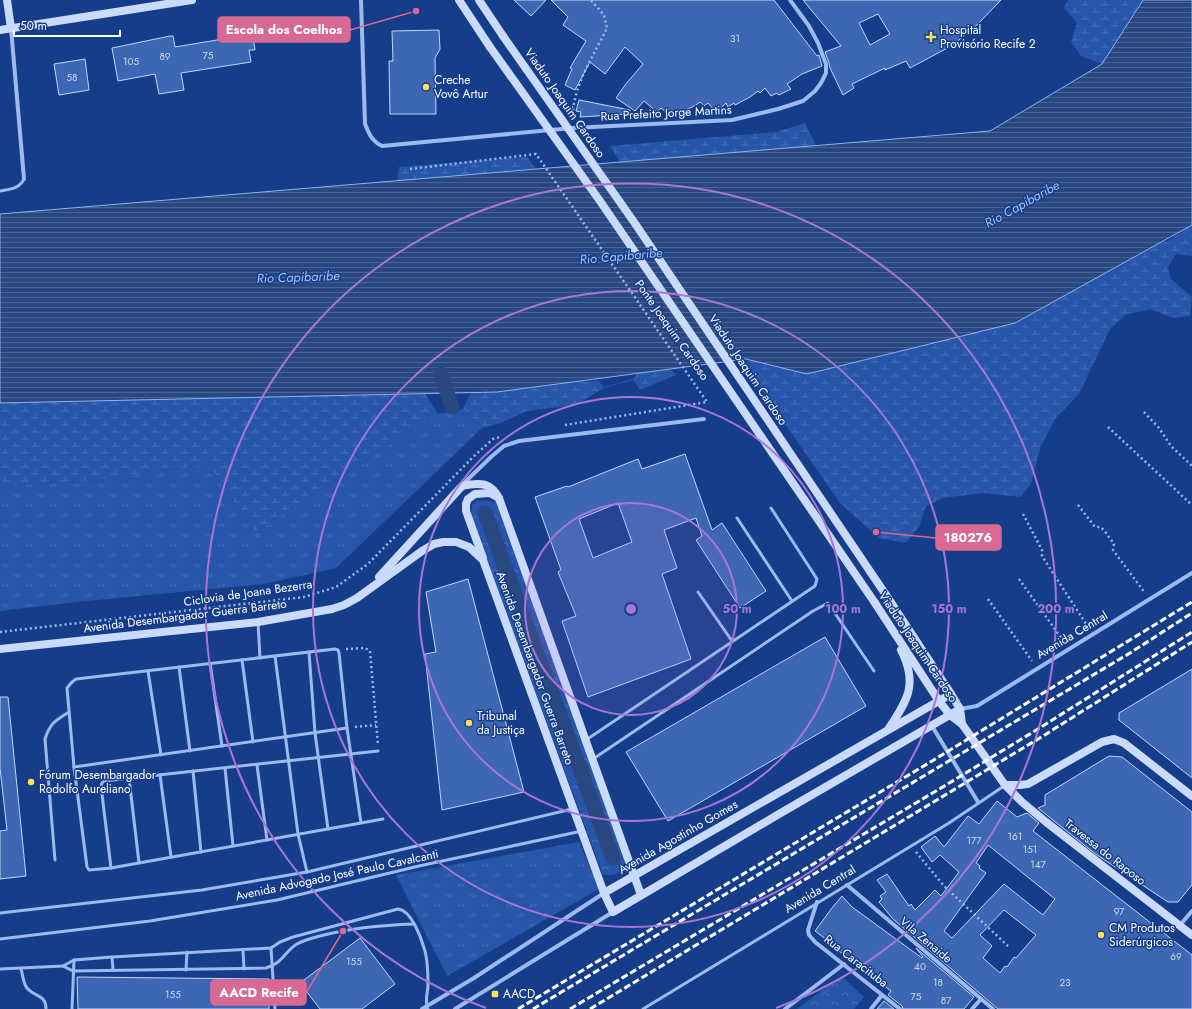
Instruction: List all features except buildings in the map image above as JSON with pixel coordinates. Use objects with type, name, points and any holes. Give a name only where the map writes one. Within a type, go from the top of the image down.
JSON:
[{"type":"street","points":[[7,0],[12,28],[24,179]]},
{"type":"street","points":[[0,30],[192,0]]},
{"type":"street","name":"Rua Prefeito Jorge Martins","points":[[361,0],[365,124],[369,134],[376,143],[382,146],[572,128],[732,120],[778,109],[803,101],[821,83],[826,73],[826,64],[818,43],[809,26],[790,0]]},
{"type":"street","name":"Viaduto Joaquim Cardoso","points":[[459,0],[490,47],[600,201],[875,603],[939,701],[950,715],[962,724],[1006,785]]},
{"type":"street","name":"Viaduto Joaquim Cardoso","points":[[479,0],[634,222],[886,595],[960,709],[962,724]]},
{"type":"street","name":"Avenida Desembargador Guerra Barreto","points":[[368,590],[462,486],[504,446],[519,441],[704,419]]},
{"type":"street","name":"Avenida Desembargador Guerra Barreto","points":[[462,486],[481,483],[493,489],[499,498],[641,895]]},
{"type":"street","points":[[484,560],[466,511],[466,504],[468,499],[479,493],[490,493],[499,498]]},
{"type":"street","name":"Avenida Desembargador Guerra Barreto","points":[[0,649],[258,622],[332,609],[357,598],[422,550],[434,544],[456,542],[469,547],[484,560],[604,893],[613,912]]},
{"type":"street","name":"Avenida Central","points":[[960,709],[977,706],[1192,573]]},
{"type":"street","points":[[888,729],[907,698],[910,683],[908,668],[903,653],[890,628]]},
{"type":"street","name":"Avenida Agostinho Gomes","points":[[422,1009],[427,1008],[604,893],[951,694]]},
{"type":"street","points":[[454,1009],[641,895],[960,709]]},
{"type":"street","points":[[931,726],[978,802]]},
{"type":"street","points":[[1006,785],[1028,784],[1102,742],[1114,739],[1124,743],[1192,796]]},
{"type":"street","name":"Travessa do Raposo","points":[[1006,785],[1022,802],[1046,822],[1192,935]]},
{"type":"street","name":"Vila Zenaide","points":[[847,885],[993,1009]]},
{"type":"street","name":"Rua Caracituba","points":[[817,902],[808,930],[809,935],[815,942],[900,1009]]},
{"type":"street","points":[[1180,925],[1192,911]]},
{"type":"street","points":[[786,1009],[844,964]]},
{"type":"street","points":[[871,1009],[882,995]]},
{"type":"street","points":[[972,1009],[981,999]]},
{"type":"lane","points":[[0,191],[17,187],[24,179]]},
{"type":"lane","points":[[586,740],[815,586],[817,579],[771,508]]},
{"type":"lane","points":[[737,518],[792,601]]},
{"type":"lane","points":[[698,592],[732,641]]},
{"type":"lane","points":[[593,760],[807,615],[828,603],[874,671]]},
{"type":"lane","points":[[258,622],[260,658]]},
{"type":"lane","points":[[361,823],[347,728],[338,650],[335,649],[76,679],[67,688],[74,767],[87,867],[89,870],[111,868],[298,834],[328,829],[361,823],[383,819]]},
{"type":"lane","points":[[309,652],[315,733],[328,829]]},
{"type":"lane","points":[[275,656],[298,834],[307,872]]},
{"type":"lane","points":[[242,660],[253,742]]},
{"type":"lane","points":[[210,664],[222,746]]},
{"type":"lane","points":[[179,667],[190,751]]},
{"type":"lane","points":[[148,671],[161,755]]},
{"type":"lane","points":[[55,860],[45,739],[48,728],[69,712]]},
{"type":"lane","points":[[74,767],[347,728]]},
{"type":"lane","points":[[111,868],[101,786],[104,781],[378,751]]},
{"type":"lane","points":[[257,764],[267,840]]},
{"type":"lane","points":[[225,768],[233,846]]},
{"type":"lane","points":[[193,771],[201,852]]},
{"type":"lane","points":[[160,775],[171,857]]},
{"type":"lane","points":[[129,778],[139,863]]},
{"type":"lane","name":"Avenida Central","points":[[643,1009],[949,823],[978,802],[1006,785]]},
{"type":"lane","name":"Avenida Advogado José Paulo Cavalcanti","points":[[0,913],[202,890],[307,872],[574,809]]},
{"type":"lane","name":"Avenida Advogado José Paulo Cavalcanti","points":[[0,939],[150,921],[277,900],[419,866],[582,831]]},
{"type":"lane","points":[[0,969],[63,966],[74,960],[112,957],[271,948],[280,942],[293,937],[402,909],[406,911],[414,924],[424,949],[427,962],[427,1008]]},
{"type":"lane","points":[[63,966],[73,971],[266,968],[276,965],[297,944],[306,940],[338,932],[380,925],[414,924]]},
{"type":"lane","points":[[271,948],[275,1009]]},
{"type":"lane","points":[[243,950],[244,968]]},
{"type":"lane","points":[[186,970],[187,952]]},
{"type":"lane","points":[[112,957],[113,970]]},
{"type":"lane","points":[[72,1009],[74,960]]},
{"type":"lane","points":[[22,969],[25,984],[28,989],[42,997],[46,1005],[46,1009]]},
{"type":"path","points":[[572,128],[573,104],[583,76],[607,28],[604,15],[591,0]]},
{"type":"path","name":"Ponte Joaquim Cardoso","points":[[410,169],[536,154],[707,402],[561,426]]},
{"type":"path","points":[[1144,412],[1171,446],[1192,466]]},
{"type":"path","points":[[1108,427],[1192,505]]},
{"type":"path","name":"Ciclovia de Joana Bezerra","points":[[0,632],[304,597],[336,587],[368,564],[472,457],[493,439],[505,436]]},
{"type":"path","points":[[1078,506],[1095,527],[1100,527],[1109,536],[1114,544],[1114,552],[1150,599]]},
{"type":"path","points":[[1023,514],[1042,550],[1042,556],[1093,634]]},
{"type":"path","points":[[1019,579],[1069,648]]},
{"type":"path","points":[[988,599],[1037,668]]},
{"type":"path","points":[[338,650],[364,648],[370,651],[378,751]]},
{"type":"path","points":[[347,728],[376,725]]},
{"type":"path","points":[[910,846],[944,886],[1008,946]]},
{"type":"green space","points":[[1068,0],[1143,0],[1102,64],[1081,56],[1071,42],[1077,23],[1064,8]]},
{"type":"green space","points":[[805,123],[816,146],[620,162],[610,146],[776,132]]},
{"type":"green space","points":[[527,157],[536,169],[397,181],[399,167]]},
{"type":"green space","points":[[1192,224],[1192,256],[1176,254],[1168,267],[1171,279],[1192,297],[1190,316],[1173,318],[1150,309],[1125,315],[1110,329],[1079,394],[1055,419],[1041,446],[1031,484],[1020,497],[983,493],[943,498],[926,506],[919,527],[906,543],[879,538],[840,503],[744,365],[752,357],[1168,241]]},
{"type":"green space","points":[[667,366],[676,375],[640,390],[633,380],[604,388],[575,405],[527,411],[498,424],[482,428],[463,409],[472,389],[571,378],[586,382],[598,380],[604,387],[633,379],[641,369]]},
{"type":"green space","points":[[421,387],[438,414],[255,532],[208,464],[99,480],[23,484],[0,488],[0,388]]},
{"type":"green space","points":[[463,409],[482,428],[336,568],[264,584],[76,602],[0,611],[0,488],[23,484],[99,480],[208,464],[255,532],[438,414]]},
{"type":"green space","points":[[486,500],[496,502],[499,509],[625,860],[622,869],[618,873],[603,875],[471,515],[472,505],[477,501]]},
{"type":"green space","points":[[579,842],[599,889],[447,976],[396,875]]},
{"type":"green space","points":[[841,976],[864,997],[854,1009],[797,1009]]},
{"type":"water","name":"Rio Capibaribe","points":[[1143,0],[1192,0],[1192,225],[1015,323],[807,374],[746,359],[497,392],[0,403],[0,214],[990,131],[1102,64]]},
{"type":"waterway","points":[[441,374],[452,407]]},
{"type":"waterway","points":[[485,513],[613,858]]},
{"type":"railway","points":[[518,1009],[932,761],[1192,602]]},
{"type":"railway","points":[[533,1009],[1130,653],[1192,613]]},
{"type":"railway","points":[[570,1009],[946,785],[1192,632]]},
{"type":"railway","points":[[590,1009],[1043,736],[1192,642]]},
{"type":"place","name":"Escola dos Coelhos","points":[[416,11]]},
{"type":"place","name":"Hospital Provisório Recife 2","points":[[931,37]]},
{"type":"place","name":"Creche Vovô Artur","points":[[426,87]]},
{"type":"place","name":"180276","points":[[876,532]]},
{"type":"place","name":"Tribunal da Justiça","points":[[469,723]]},
{"type":"place","name":"Fórum Desembargador Rodolfo Aureliano","points":[[31,782]]},
{"type":"place","name":"AACD Recife","points":[[343,931]]},
{"type":"place","name":"CM Produtos Siderúrgicos","points":[[1101,935]]},
{"type":"place","name":"AACD","points":[[495,994]]}]
